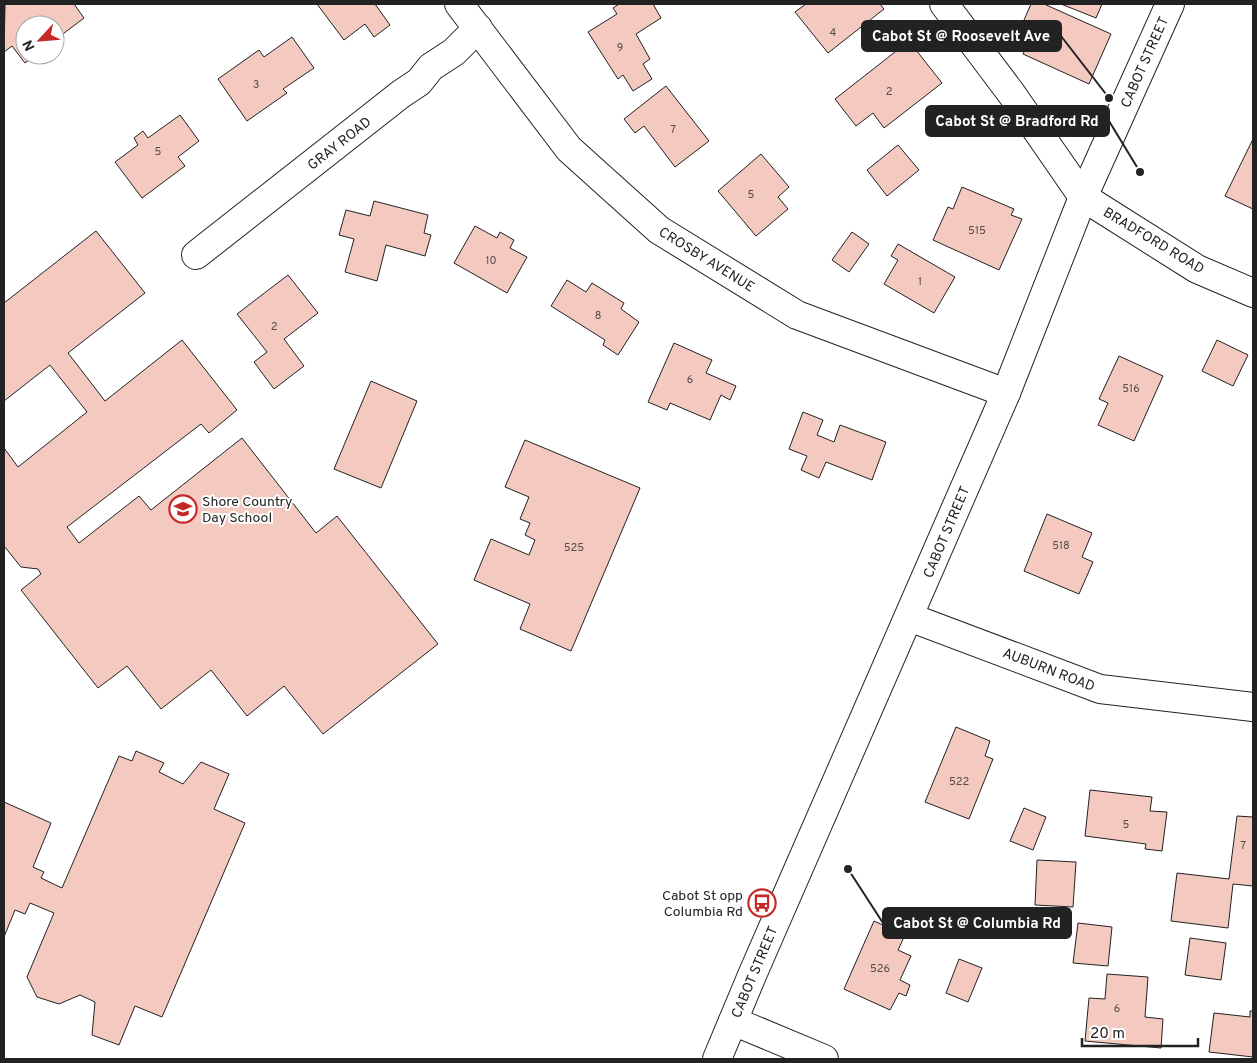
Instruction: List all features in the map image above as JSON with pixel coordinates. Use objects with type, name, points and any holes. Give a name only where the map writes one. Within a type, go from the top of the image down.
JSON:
[{"type":"main road","name":"CROSBY AVENUE","points":[[459,4],[569,149],[659,230],[797,315],[1006,393]]},
{"type":"main road","points":[[944,4],[1011,93],[1083,197]]},
{"type":"main road","name":"CABOT STREET","points":[[717,1059],[1006,393],[1083,197],[1170,4]]},
{"type":"main road","name":"GRAY ROAD","points":[[196,255],[401,94],[419,82],[431,67],[454,52],[478,28]]},
{"type":"main road","name":"BRADFORD ROAD","points":[[1083,197],[1197,269],[1253,293]]},
{"type":"main road","name":"AUBURN ROAD","points":[[909,617],[1100,689],[1253,707]]},
{"type":"main road","points":[[733,1021],[824,1059]]},
{"type":"building","points":[[5,4],[74,4],[84,18],[65,32],[65,15],[15,15],[15,50],[12,46],[4,52]]},
{"type":"building","points":[[317,4],[375,4],[390,25],[374,37],[365,24],[344,40]]},
{"type":"building","points":[[619,4],[653,4],[661,18],[636,34],[650,59],[643,64],[652,79],[633,91],[623,75],[618,79],[588,32],[617,14],[613,8]]},
{"type":"building","points":[[806,4],[880,4],[884,9],[828,53],[795,12]]},
{"type":"building","points":[[1031,4],[1044,4],[1111,34],[1089,84],[1023,54],[1029,41],[1017,36]]},
{"type":"building","points":[[1061,4],[1102,4],[1096,18]]},
{"type":"building","points":[[292,37],[314,68],[283,89],[287,93],[247,121],[218,79],[259,50],[264,57]]},
{"type":"building","points":[[909,41],[942,83],[884,128],[873,113],[856,126],[835,99]]},
{"type":"building","points":[[666,86],[709,141],[675,167],[644,126],[635,133],[624,119]]},
{"type":"building","points":[[180,115],[199,141],[178,157],[185,166],[142,198],[115,162],[138,145],[134,138],[143,131],[148,138]]},
{"type":"building","points":[[1253,139],[1253,209],[1225,196]]},
{"type":"building","points":[[898,145],[919,170],[887,196],[867,170]]},
{"type":"building","points":[[761,154],[789,187],[778,197],[788,209],[756,236],[718,191]]},
{"type":"building","points":[[962,187],[1014,209],[1011,215],[1022,219],[999,270],[933,240],[948,207],[953,209]]},
{"type":"building","points":[[374,201],[428,215],[424,233],[431,235],[425,256],[386,245],[377,281],[345,272],[354,239],[339,235],[346,210],[370,216]]},
{"type":"building","points":[[475,226],[497,238],[500,232],[514,240],[510,248],[527,257],[507,293],[454,263]]},
{"type":"building","points":[[96,231],[145,293],[68,353],[105,401],[182,340],[237,410],[209,433],[201,424],[67,527],[79,543],[139,496],[151,510],[242,438],[316,533],[337,516],[438,644],[323,734],[284,686],[247,716],[211,670],[161,709],[127,666],[98,688],[21,590],[41,574],[38,569],[21,567],[4,546],[4,448],[18,467],[87,412],[50,365],[4,401],[4,303]]},
{"type":"building","points":[[852,232],[869,244],[849,272],[832,260]]},
{"type":"building","points":[[898,244],[955,277],[934,313],[884,284],[898,260],[891,256]]},
{"type":"building","points":[[288,275],[318,313],[284,339],[304,366],[274,389],[254,362],[267,352],[237,314]]},
{"type":"building","points":[[567,280],[586,292],[592,283],[624,303],[621,309],[639,322],[618,355],[603,345],[605,340],[551,306]]},
{"type":"building","points":[[1217,340],[1248,355],[1233,386],[1202,371]]},
{"type":"building","points":[[674,343],[712,360],[706,373],[736,386],[730,400],[721,395],[710,420],[670,403],[667,410],[648,402]]},
{"type":"building","points":[[1119,356],[1163,376],[1134,441],[1098,425],[1108,403],[1099,399]]},
{"type":"building","points":[[371,381],[417,401],[381,488],[334,469]]},
{"type":"building","points":[[803,412],[823,420],[817,435],[834,442],[840,425],[886,442],[872,480],[826,462],[819,478],[801,470],[807,456],[789,449]]},
{"type":"building","points":[[525,440],[640,488],[571,651],[520,629],[530,604],[474,580],[491,539],[529,555],[535,540],[525,535],[530,523],[520,519],[529,497],[505,487]]},
{"type":"building","points":[[1047,514],[1092,533],[1082,557],[1093,562],[1079,594],[1024,571]]},
{"type":"building","points":[[956,727],[990,741],[985,756],[993,759],[969,819],[925,802]]},
{"type":"building","points":[[136,751],[164,763],[159,772],[183,784],[201,762],[229,774],[214,809],[245,823],[162,1017],[135,1006],[119,1045],[92,1035],[95,1002],[80,995],[59,1004],[37,997],[27,977],[54,913],[30,903],[25,914],[15,910],[4,937],[4,802],[51,823],[33,867],[44,872],[41,878],[62,888],[119,756],[132,761]]},
{"type":"building","points":[[1090,790],[1152,797],[1150,811],[1167,812],[1162,851],[1145,849],[1146,844],[1085,836]]},
{"type":"building","points":[[1024,808],[1046,817],[1033,850],[1010,841]]},
{"type":"building","points":[[1237,816],[1253,817],[1253,886],[1233,884],[1228,928],[1171,921],[1177,873],[1229,879]]},
{"type":"building","points":[[1037,860],[1076,862],[1073,907],[1035,905]]},
{"type":"building","points":[[874,921],[905,935],[898,950],[911,956],[900,980],[910,985],[906,996],[899,993],[890,1010],[844,989]]},
{"type":"building","points":[[1078,923],[1112,927],[1108,966],[1073,963]]},
{"type":"building","points":[[1190,938],[1226,943],[1221,980],[1185,975]]},
{"type":"building","points":[[959,959],[982,968],[968,1002],[946,993]]},
{"type":"building","points":[[1107,974],[1148,977],[1145,1017],[1163,1019],[1161,1048],[1085,1041],[1089,998],[1105,999]]},
{"type":"building","points":[[1250,1011],[1253,1011],[1253,1057],[1209,1052],[1214,1013],[1250,1017]]},
{"type":"place","name":"Cabot St @ Roosevelt Ave","points":[[1109,98]]},
{"type":"place","name":"Cabot St @ Bradford Rd","points":[[1140,172]]},
{"type":"place","name":"Shore Country Day School","points":[[183,509]]},
{"type":"place","name":"Cabot St @ Columbia Rd","points":[[848,869]]},
{"type":"place","name":"Cabot St opp Columbia Rd","points":[[762,903]]}]
